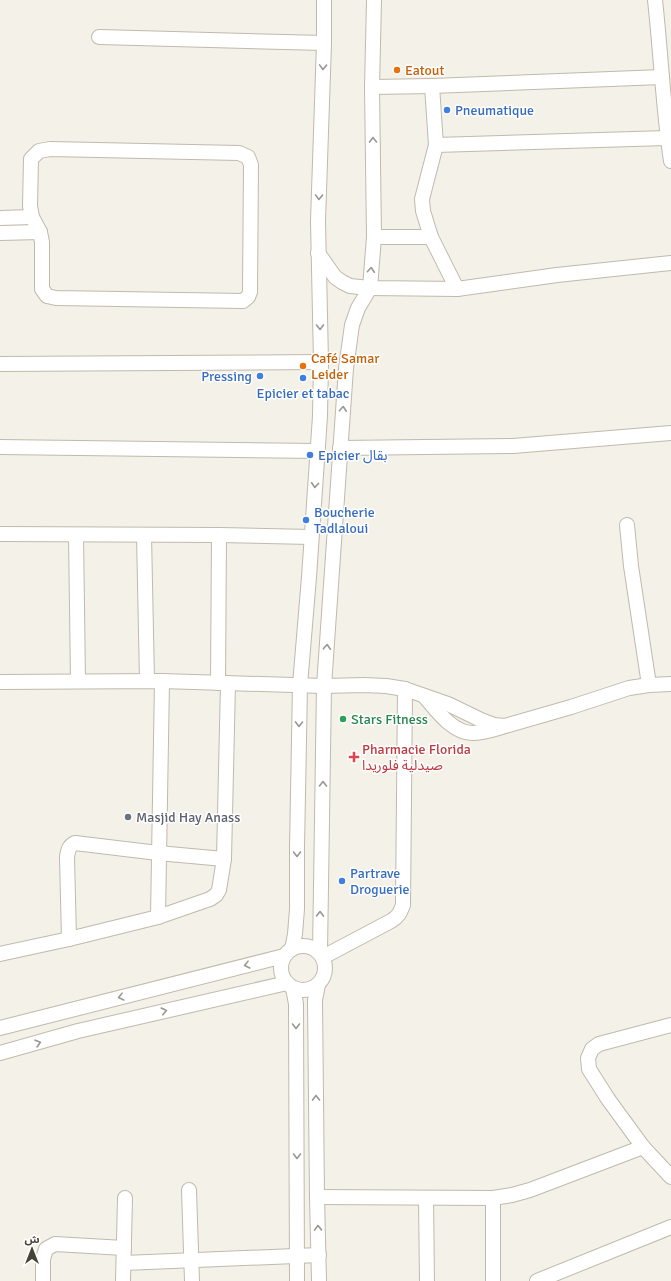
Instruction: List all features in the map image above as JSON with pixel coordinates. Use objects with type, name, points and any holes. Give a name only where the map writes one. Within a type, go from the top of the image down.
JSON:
[{"type":"street","points":[[297,1281],[296,1004],[290,985],[282,972],[281,967],[295,934],[297,909],[300,685],[318,451],[321,362],[318,221],[324,0]]},
{"type":"street","points":[[319,1281],[315,1000],[318,985],[324,975],[325,963],[322,955],[324,686],[346,368],[352,325],[358,308],[370,288],[374,238],[372,87],[374,0]]},
{"type":"street","points":[[655,0],[665,43],[662,77],[671,161]]},
{"type":"street","points":[[99,37],[324,42]]},
{"type":"street","points":[[372,87],[662,77]]},
{"type":"street","points":[[432,86],[436,145],[422,199],[423,211],[431,237],[456,289]]},
{"type":"street","points":[[436,145],[668,138]]},
{"type":"street","points":[[50,149],[239,153],[248,157],[251,165],[250,292],[248,297],[243,301],[56,298],[47,296],[42,289],[42,242],[40,232],[32,217],[30,206],[31,159],[39,151],[50,149]]},
{"type":"street","points":[[0,218],[32,217]]},
{"type":"street","points":[[0,233],[40,232]]},
{"type":"street","points":[[374,238],[431,237]]},
{"type":"street","points":[[318,253],[335,277],[342,282],[350,286],[370,288],[456,289],[671,263]]},
{"type":"street","points":[[0,364],[321,362]]},
{"type":"street","points":[[340,448],[513,446],[671,433]]},
{"type":"street","points":[[0,447],[318,451]]},
{"type":"street","points":[[627,525],[632,579],[649,685]]},
{"type":"street","points":[[0,534],[219,535],[312,538]]},
{"type":"street","points":[[76,535],[78,681]]},
{"type":"street","points":[[144,535],[147,681]]},
{"type":"street","points":[[0,954],[158,917],[210,899],[220,890],[224,859],[223,683],[219,535]]},
{"type":"street","points":[[0,682],[162,681],[324,686],[364,685],[405,689],[448,704],[481,720],[505,726],[629,688],[671,684]]},
{"type":"street","points":[[158,917],[162,681]]},
{"type":"street","points":[[322,955],[391,921],[398,917],[401,912],[403,905],[405,689]]},
{"type":"street","points":[[69,939],[67,857],[69,847],[75,843],[158,854],[224,859]]},
{"type":"street","points":[[0,1028],[288,952],[299,946],[314,948],[322,955]]},
{"type":"street","points":[[0,1053],[78,1031],[290,985],[300,990],[306,990],[318,985]]},
{"type":"street","points":[[671,1025],[599,1044],[592,1049],[588,1058],[589,1069],[608,1099],[643,1147],[671,1177]]},
{"type":"street","points":[[317,1197],[493,1198],[530,1190],[643,1147]]},
{"type":"street","points":[[189,1190],[192,1281]]},
{"type":"street","points":[[123,1281],[125,1198]]},
{"type":"street","points":[[426,1198],[427,1281]]},
{"type":"street","points":[[493,1198],[493,1281]]},
{"type":"street","points":[[537,1281],[671,1227]]},
{"type":"street","points":[[43,1281],[43,1259],[46,1249],[55,1244],[124,1248]]},
{"type":"street","points":[[124,1263],[318,1255]]},
{"type":"place","name":"Eatout","points":[[397,70]]},
{"type":"place","name":"Pneumatique","points":[[447,110]]},
{"type":"place","name":"Café Samar Leider","points":[[303,366]]},
{"type":"place","name":"Pressing","points":[[260,376]]},
{"type":"place","name":"Epicier et tabac","points":[[303,378]]},
{"type":"place","name":"Epicier بقال","points":[[310,455]]},
{"type":"place","name":"Boucherie Tadlaloui","points":[[306,520]]},
{"type":"place","name":"Stars Fitness","points":[[343,719]]},
{"type":"place","name":"Pharmacie Florida صيدلية فلوريدا","points":[[354,757]]},
{"type":"place","name":"Masjid Hay Anass","points":[[128,817]]},
{"type":"place","name":"Partrave Droguerie","points":[[342,881]]}]
